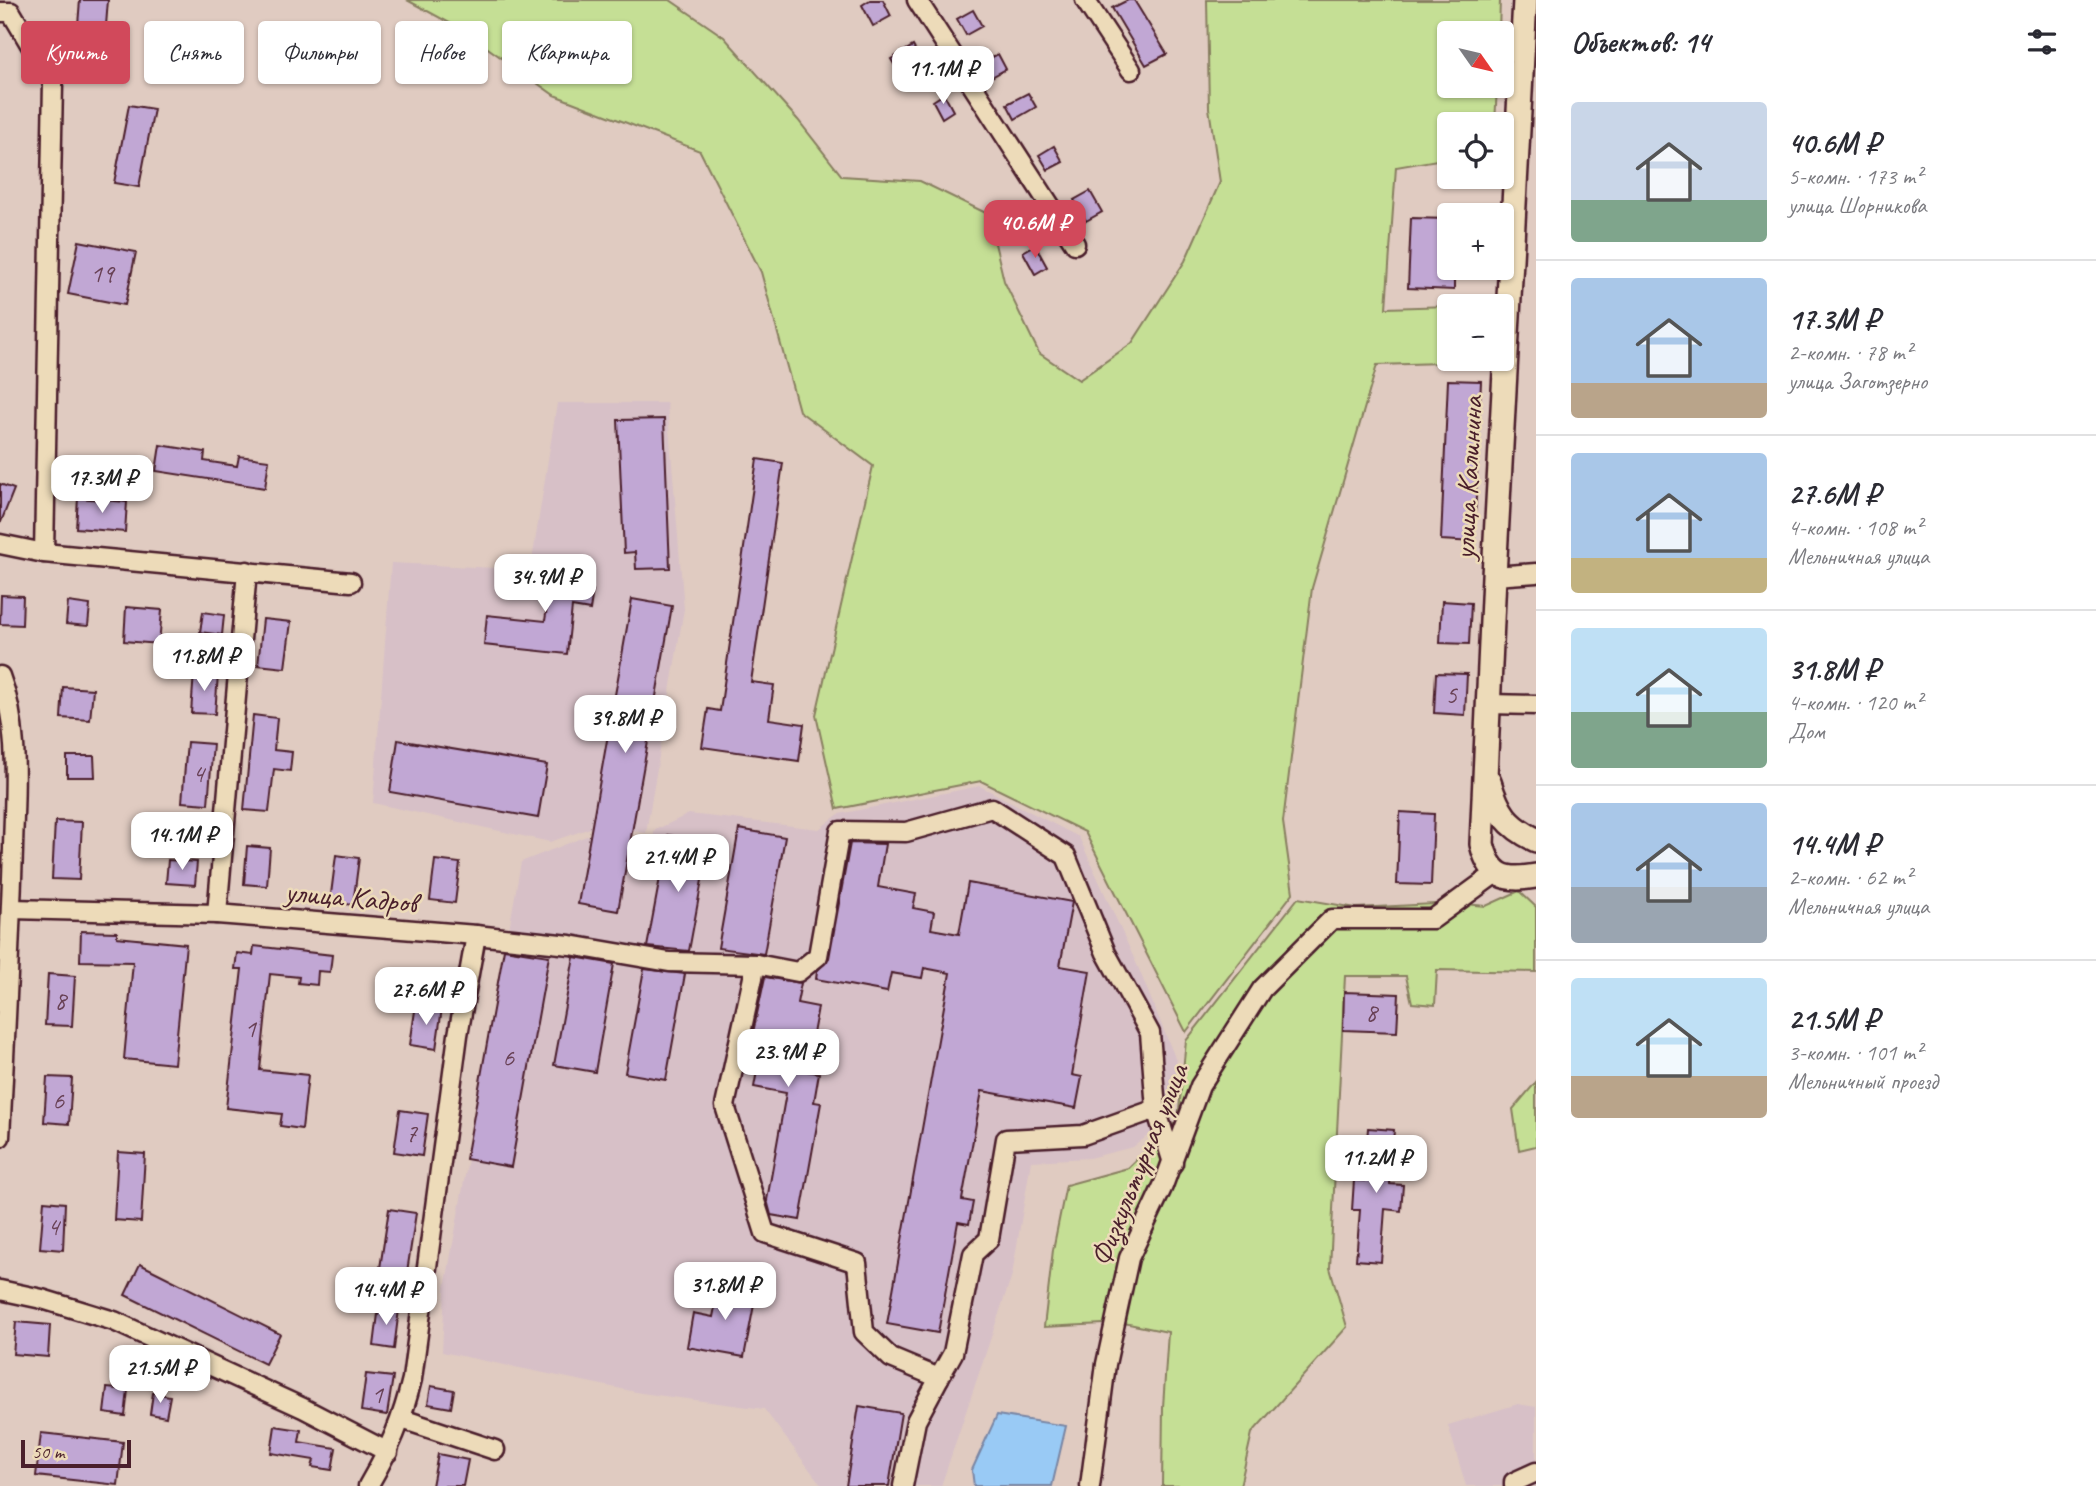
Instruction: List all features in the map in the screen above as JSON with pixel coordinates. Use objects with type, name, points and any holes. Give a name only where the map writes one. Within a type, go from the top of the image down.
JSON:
[{"type":"main road","name":"улица Калинина","points":[[1496,873],[1486,860],[1482,844],[1494,576],[1530,48],[1525,0]]},
{"type":"main road","points":[[1487,776],[1495,804],[1506,820],[1519,832],[1536,840]]},
{"type":"main road","points":[[1483,829],[1490,820],[1506,820]]},
{"type":"main road","points":[[1496,873],[1507,878],[1536,876]]},
{"type":"street","points":[[917,0],[1075,244]]},
{"type":"street","points":[[1085,0],[1131,70]]},
{"type":"street","points":[[0,12],[11,12],[53,83],[44,553]]},
{"type":"street","points":[[0,544],[44,553],[351,582]]},
{"type":"street","points":[[218,914],[247,571]]},
{"type":"street","points":[[1494,576],[1536,573]]},
{"type":"street","points":[[0,676],[9,698],[15,750],[11,909],[0,1137]]},
{"type":"street","points":[[1489,704],[1536,705]]},
{"type":"street","name":"улица Кадров","points":[[11,909],[218,914],[475,935],[570,945],[669,962],[756,964],[798,972],[818,956],[840,831],[906,832],[992,808],[1066,856],[1106,953],[1150,1034],[1156,1109]]},
{"type":"street","name":"Физкультурная улица","points":[[1090,1486],[1106,1364],[1129,1258],[1173,1163],[1200,1086],[1262,989],[1332,919],[1433,919],[1496,873]]},
{"type":"street","points":[[369,1486],[402,1419],[412,1379],[458,1035],[475,935]]},
{"type":"street","points":[[756,964],[725,1105],[765,1233],[857,1263],[864,1332],[891,1358],[939,1378]]},
{"type":"street","points":[[903,1486],[916,1421],[953,1353],[973,1254],[989,1239],[1006,1139],[1083,1135],[1156,1109],[1173,1163]]},
{"type":"street","points":[[0,1290],[42,1299],[114,1321],[303,1408],[388,1452]]},
{"type":"street","points":[[402,1419],[495,1450]]},
{"type":"street","points":[[1514,1486],[1514,1482],[1536,1472]]},
{"type":"shaded area","points":[[557,403],[667,403],[684,609],[646,833],[599,825],[550,842],[373,803],[391,563],[516,569],[532,561]]},
{"type":"shaded area","points":[[980,786],[1079,837],[1138,967],[1178,1065],[1175,1115],[1133,1147],[1089,1158],[1031,1161],[1012,1275],[941,1486],[822,1486],[764,1409],[641,1393],[442,1352],[445,1288],[521,862],[594,833],[652,841],[655,830],[689,814],[819,829],[839,814]]},
{"type":"shaded area","points":[[1518,1404],[1536,1407],[1536,1486],[1466,1486],[1448,1425]]},
{"type":"green space","points":[[407,0],[670,0],[724,37],[798,120],[842,176],[920,181],[988,214],[1004,281],[1039,353],[1079,380],[1132,343],[1185,261],[1220,182],[1209,108],[1207,0],[1500,0],[1499,21],[1437,21],[1437,98],[1496,98],[1496,112],[1437,112],[1437,160],[1396,167],[1386,308],[1437,306],[1437,363],[1377,365],[1312,588],[1283,822],[1293,893],[1186,1032],[1085,832],[981,781],[837,809],[816,715],[873,466],[799,411],[761,272],[700,151],[554,95],[538,84],[632,84],[632,21],[502,21],[502,58],[488,48],[488,21],[446,21]]},
{"type":"green space","points":[[1519,891],[1536,907],[1536,972],[1437,970],[1435,1005],[1412,1003],[1406,976],[1345,976],[1330,1268],[1347,1327],[1252,1433],[1240,1486],[1162,1486],[1168,1332],[1124,1323],[1044,1327],[1053,1250],[1066,1185],[1128,1168],[1178,1120],[1186,1041],[1298,898],[1356,908],[1455,903],[1486,906]]},
{"type":"green space","points":[[1536,1082],[1536,1146],[1519,1150],[1513,1109]]},
{"type":"water","points":[[997,1415],[1066,1426],[1052,1486],[974,1486],[972,1470]]},
{"type":"building","points":[[80,0],[108,0],[106,21],[78,21]]},
{"type":"building","points":[[870,0],[883,0],[891,16],[873,26],[862,5]]},
{"type":"building","points":[[1134,0],[1167,54],[1146,65],[1112,8]]},
{"type":"building","points":[[973,10],[982,26],[966,35],[957,19]]},
{"type":"building","points":[[913,46],[923,64],[901,76],[891,59]]},
{"type":"building","points":[[998,54],[1006,69],[988,79],[979,64]]},
{"type":"building","points":[[1028,93],[1036,107],[1015,119],[1007,104]]},
{"type":"building","points":[[944,94],[953,111],[942,118],[933,101]]},
{"type":"building","points":[[129,105],[154,109],[139,187],[114,183]]},
{"type":"building","points":[[1054,146],[1063,162],[1048,170],[1039,155]]},
{"type":"building","points":[[1090,191],[1102,212],[1086,221],[1074,200]]},
{"type":"building","points":[[1411,218],[1437,219],[1437,280],[1454,280],[1454,290],[1408,288]]},
{"type":"building","points":[[79,241],[136,252],[125,305],[68,294]]},
{"type":"building","points":[[1035,245],[1047,267],[1035,274],[1023,252]]},
{"type":"building","points":[[1448,380],[1481,381],[1474,542],[1441,540]]},
{"type":"building","points":[[664,419],[670,568],[636,569],[635,552],[624,553],[618,420]]},
{"type":"building","points":[[160,445],[205,452],[204,461],[237,466],[239,456],[269,460],[265,488],[156,471]]},
{"type":"building","points":[[757,459],[783,463],[751,682],[774,685],[769,719],[804,724],[799,761],[702,747],[708,709],[720,711]]},
{"type":"building","points":[[0,484],[14,489],[1,522],[0,522]]},
{"type":"building","points":[[78,498],[127,502],[125,532],[76,528]]},
{"type":"building","points":[[582,559],[583,589],[593,590],[590,610],[572,607],[567,654],[484,645],[487,615],[545,621],[552,574],[548,574],[548,560]]},
{"type":"building","points":[[1,595],[23,596],[22,625],[0,624]]},
{"type":"building","points":[[632,599],[672,606],[618,911],[578,904]]},
{"type":"building","points":[[1442,601],[1471,603],[1469,644],[1440,643]]},
{"type":"building","points":[[68,602],[90,605],[88,626],[66,624]]},
{"type":"building","points":[[126,607],[162,610],[159,644],[124,641]]},
{"type":"building","points":[[203,612],[224,615],[222,635],[200,632]]},
{"type":"building","points":[[263,619],[291,622],[285,668],[258,665]]},
{"type":"building","points":[[194,672],[218,674],[215,714],[191,713]]},
{"type":"building","points":[[1436,673],[1467,674],[1465,715],[1434,713]]},
{"type":"building","points":[[63,687],[93,689],[90,720],[61,718]]},
{"type":"building","points":[[253,715],[277,718],[274,750],[292,752],[290,771],[274,769],[269,812],[244,810]]},
{"type":"building","points":[[398,740],[547,765],[538,818],[390,792]]},
{"type":"building","points":[[187,742],[213,744],[208,804],[182,802]]},
{"type":"building","points":[[67,756],[94,756],[95,777],[67,777]]},
{"type":"building","points":[[1400,812],[1434,814],[1431,885],[1397,884]]},
{"type":"building","points":[[55,821],[82,822],[79,880],[52,879]]},
{"type":"building","points":[[739,829],[785,837],[764,954],[718,948]]},
{"type":"building","points":[[668,835],[709,842],[689,951],[647,947]]},
{"type":"building","points":[[850,843],[885,844],[878,887],[916,894],[913,908],[934,912],[931,929],[959,934],[968,883],[1072,902],[1060,966],[1090,971],[1072,1075],[1082,1077],[1076,1108],[982,1091],[962,1200],[973,1202],[969,1224],[958,1222],[938,1333],[887,1324],[950,973],[924,968],[922,978],[891,973],[887,992],[816,979],[817,971],[829,958]]},
{"type":"building","points":[[247,846],[270,848],[267,886],[244,884]]},
{"type":"building","points":[[336,855],[359,858],[353,905],[330,902]]},
{"type":"building","points":[[168,860],[197,862],[195,885],[166,883]]},
{"type":"building","points":[[435,860],[460,863],[455,903],[430,900]]},
{"type":"building","points":[[81,931],[117,932],[117,937],[186,944],[174,1064],[124,1059],[133,962],[80,961]]},
{"type":"building","points":[[254,946],[332,955],[330,972],[318,971],[317,985],[298,983],[299,977],[270,974],[260,1070],[308,1075],[302,1129],[280,1126],[282,1114],[226,1108],[242,969],[235,969],[237,953],[253,955]]},
{"type":"building","points":[[504,949],[549,956],[511,1167],[466,1159]]},
{"type":"building","points":[[574,957],[614,964],[595,1072],[554,1065]]},
{"type":"building","points":[[644,969],[685,974],[666,1080],[625,1073]]},
{"type":"building","points":[[48,974],[75,976],[72,1026],[45,1025]]},
{"type":"building","points":[[765,977],[801,983],[797,1003],[818,1007],[806,1071],[819,1073],[814,1102],[821,1103],[800,1220],[771,1215],[767,1200],[786,1093],[754,1087],[763,1039],[752,1037]]},
{"type":"building","points":[[1344,992],[1399,994],[1397,1032],[1343,1030]]},
{"type":"building","points":[[416,1004],[442,1008],[436,1049],[410,1045]]},
{"type":"building","points":[[47,1077],[72,1078],[69,1124],[44,1122]]},
{"type":"building","points":[[400,1110],[428,1114],[422,1156],[394,1152]]},
{"type":"building","points":[[1368,1128],[1394,1130],[1390,1184],[1403,1185],[1401,1211],[1385,1209],[1381,1262],[1356,1260],[1360,1210],[1352,1210],[1354,1180],[1364,1181]]},
{"type":"building","points":[[118,1152],[145,1154],[141,1222],[114,1220]]},
{"type":"building","points":[[44,1201],[65,1203],[63,1250],[40,1248]]},
{"type":"building","points":[[389,1209],[416,1213],[407,1272],[380,1268]]},
{"type":"building","points":[[140,1264],[280,1334],[265,1364],[125,1295]]},
{"type":"building","points":[[720,1282],[757,1289],[744,1357],[687,1347],[693,1313],[713,1317]]},
{"type":"building","points":[[379,1306],[399,1309],[394,1349],[374,1346]]},
{"type":"building","points":[[16,1322],[50,1325],[48,1357],[13,1354]]},
{"type":"building","points":[[366,1374],[393,1377],[387,1415],[361,1411]]},
{"type":"building","points":[[431,1386],[454,1390],[451,1408],[428,1404]]},
{"type":"building","points":[[107,1388],[128,1390],[125,1416],[104,1413]]},
{"type":"building","points":[[153,1393],[170,1396],[166,1417],[150,1414]]},
{"type":"building","points":[[859,1406],[901,1413],[889,1486],[846,1486]]},
{"type":"building","points":[[275,1426],[301,1430],[299,1442],[336,1448],[332,1470],[312,1467],[314,1460],[271,1453]]},
{"type":"building","points":[[41,1433],[123,1442],[118,1485],[36,1476]]},
{"type":"building","points":[[438,1454],[468,1460],[463,1486],[432,1486]]}]
